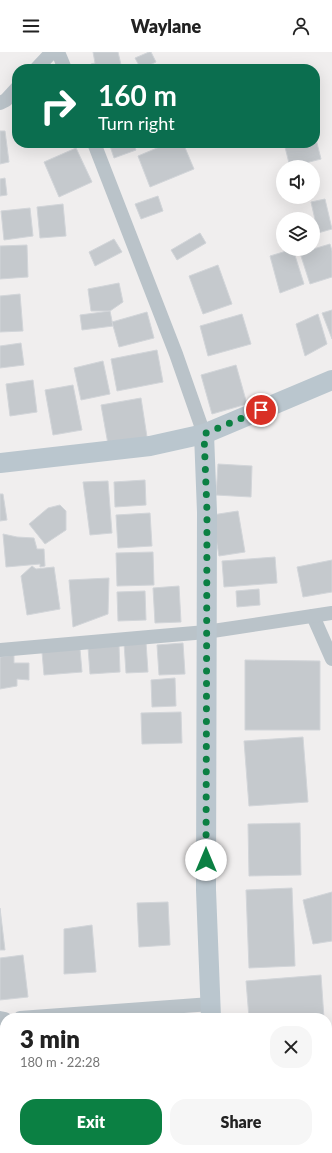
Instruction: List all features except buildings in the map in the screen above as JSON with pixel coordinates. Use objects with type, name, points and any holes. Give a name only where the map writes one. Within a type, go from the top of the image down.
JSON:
[{"type":"street","points":[[41,64],[52,52]]},
{"type":"street","points":[[58,52],[63,64]]},
{"type":"street","points":[[0,103],[6,100],[12,93]]},
{"type":"street","points":[[96,148],[176,354],[204,434],[207,512],[206,890],[211,1011],[156,1013]]},
{"type":"street","points":[[0,463],[150,446],[204,434],[332,380]]},
{"type":"street","points":[[0,650],[206,632],[332,613]]},
{"type":"street","points":[[313,616],[332,659]]},
{"type":"route","points":[[206,860],[207,512],[204,434],[261,410]]}]
